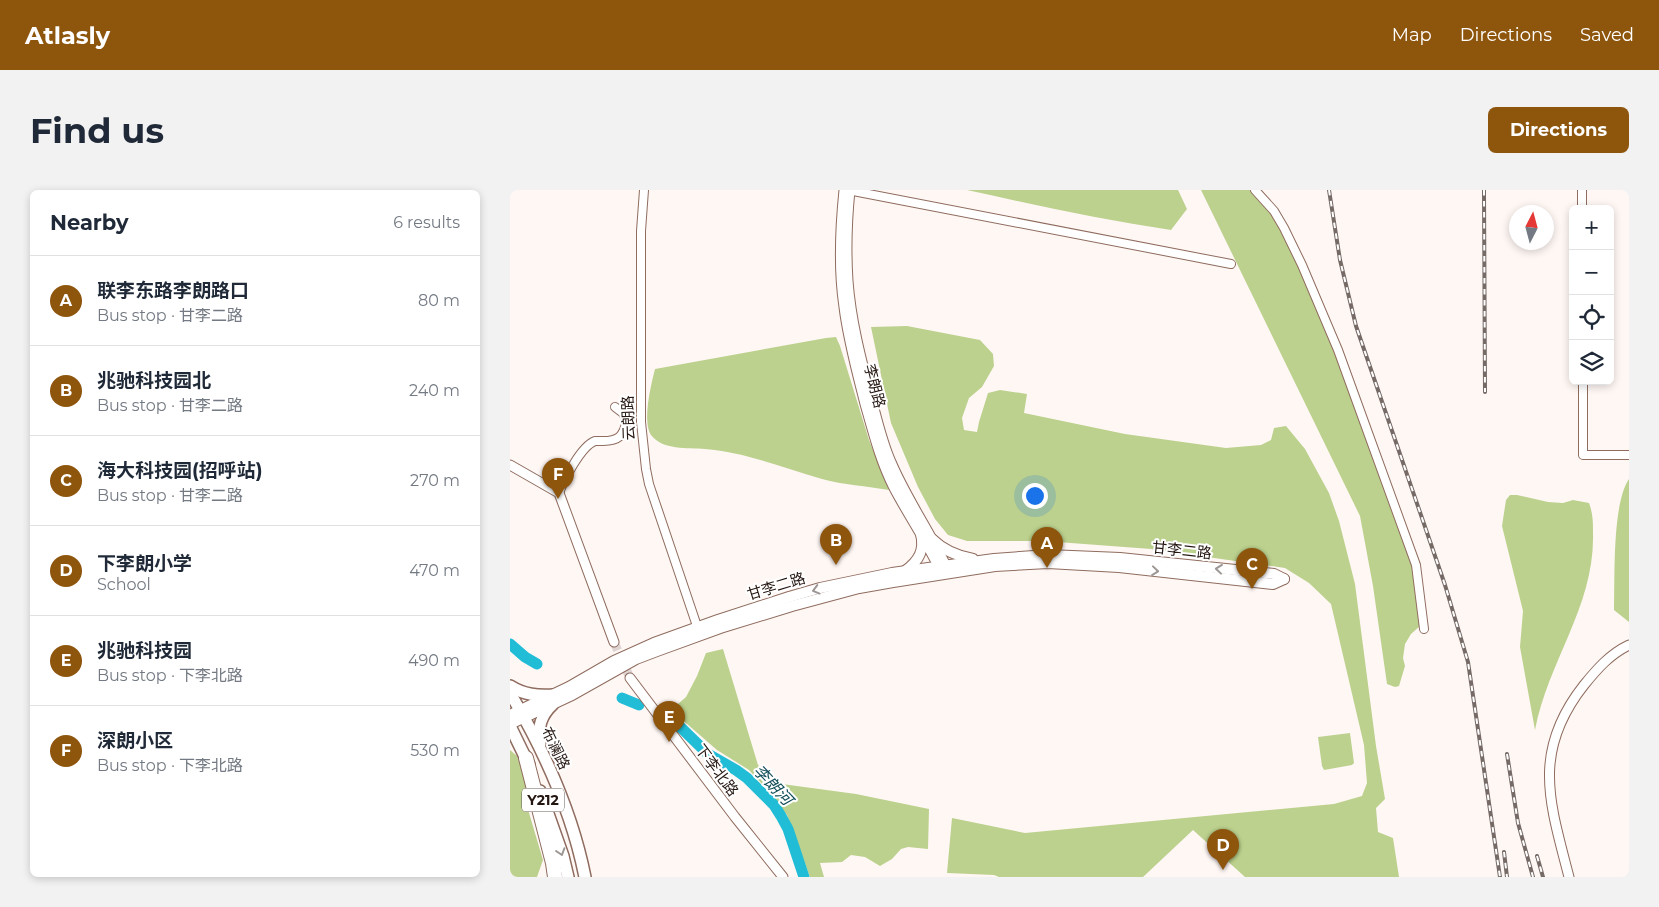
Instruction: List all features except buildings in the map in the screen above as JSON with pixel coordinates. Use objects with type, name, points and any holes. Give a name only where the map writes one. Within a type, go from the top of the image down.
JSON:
[{"type":"highway","points":[[526,758],[555,877]]},
{"type":"main road","points":[[905,571],[913,566],[921,554],[923,541],[921,534]]},
{"type":"main road","points":[[932,539],[951,553],[984,560]]},
{"type":"main road","name":"甘李二路","points":[[510,725],[518,714],[554,699],[634,652],[822,597],[943,569],[984,560],[1048,555],[1120,558],[1274,574],[1284,579],[1273,584],[1119,567],[1048,563],[943,569],[905,571],[820,588],[750,609],[699,632]]},
{"type":"main road","points":[[510,686],[524,693],[554,699],[540,722],[539,740],[541,750]]},
{"type":"main road","name":"布澜路","points":[[510,693],[518,714],[541,750],[569,815],[585,877]]},
{"type":"main road","name":"布澜路","points":[[510,725],[547,810],[563,856],[568,877]]},
{"type":"main road","points":[[510,746],[526,758]]},
{"type":"street","name":"云朗路","points":[[644,190],[641,231],[642,444],[650,484],[699,632]]},
{"type":"street","name":"李朗路","points":[[844,190],[840,259],[844,307],[874,437],[893,486],[943,569]]},
{"type":"street","name":"李朗路","points":[[850,190],[847,261],[856,337],[881,435],[890,460],[900,483],[932,539],[943,569]]},
{"type":"street","points":[[850,190],[1231,264]]},
{"type":"street","points":[[1255,190],[1274,210],[1284,228],[1338,350],[1416,565],[1424,629]]},
{"type":"street","points":[[1582,190],[1582,205]]},
{"type":"street","points":[[1583,385],[1583,455],[1629,454]]},
{"type":"street","points":[[559,493],[565,478],[575,462],[589,446],[595,441],[616,440],[622,435],[626,421],[623,413],[615,407]]},
{"type":"street","points":[[510,465],[559,493],[614,642]]},
{"type":"street","points":[[1569,877],[1548,782],[1550,754],[1556,735],[1577,694],[1604,662],[1620,649],[1629,645]]},
{"type":"street","name":"下李北路","points":[[630,678],[782,877]]},
{"type":"green space","points":[[967,190],[1178,190],[1187,209],[1171,230],[1094,217]]},
{"type":"green space","points":[[1201,190],[1261,190],[1303,274],[1334,351],[1412,565],[1420,626],[1411,634],[1405,644],[1403,658],[1405,666],[1399,686],[1395,687],[1387,684],[1373,586],[1360,516]]},
{"type":"green space","points":[[907,326],[980,340],[993,354],[994,366],[982,387],[969,398],[962,418],[964,430],[977,432],[988,393],[1000,390],[1027,394],[1024,413],[1125,434],[1226,448],[1261,445],[1271,440],[1274,428],[1286,426],[1305,449],[1329,493],[1339,521],[1355,584],[1376,746],[1385,799],[1376,808],[1378,832],[1393,838],[1399,877],[1245,877],[1193,830],[1143,877],[999,877],[994,875],[947,873],[952,818],[1025,833],[1334,804],[1362,796],[1367,783],[1364,745],[1331,604],[1309,583],[1285,568],[1151,549],[1044,541],[967,541],[948,535],[935,519],[918,487],[891,423],[871,327]]},
{"type":"green space","points":[[836,337],[869,440],[889,490],[830,481],[735,453],[668,446],[651,435],[648,429],[647,412],[655,369]]},
{"type":"green space","points":[[1629,479],[1629,622],[1614,610],[1617,523],[1624,490]]},
{"type":"green space","points":[[1510,495],[1548,502],[1563,503],[1573,500],[1589,503],[1592,518],[1592,560],[1587,585],[1541,705],[1535,730],[1520,647],[1523,611],[1502,526],[1506,500]]},
{"type":"green space","points":[[723,649],[758,765],[782,784],[856,794],[929,809],[928,849],[908,847],[901,849],[892,859],[880,866],[865,857],[851,855],[842,862],[820,863],[824,877],[810,877],[787,815],[766,788],[749,770],[717,750],[671,710],[686,697],[706,653]]},
{"type":"green space","points":[[1350,733],[1354,763],[1324,770],[1318,737]]},
{"type":"green space","points":[[510,750],[517,756],[533,802],[527,806],[543,860],[537,877],[510,877]]},
{"type":"waterway","name":"李朗河","points":[[510,644],[525,657],[537,664]]},
{"type":"waterway","name":"李朗河","points":[[622,698],[639,705]]},
{"type":"waterway","name":"李朗河","points":[[669,716],[708,754],[747,778],[774,805],[788,829],[804,877]]},
{"type":"tunnel","points":[[614,642],[630,678]]},
{"type":"railway","points":[[1329,190],[1340,260],[1356,326],[1445,585],[1468,662],[1500,877]]},
{"type":"railway","points":[[1484,190],[1485,392]]},
{"type":"railway","points":[[1507,754],[1518,823],[1533,877]]},
{"type":"railway","points":[[1504,852],[1507,877]]},
{"type":"railway","points":[[1537,856],[1543,877]]},
{"type":"place","name":"深朗小区","points":[[558,499]]},
{"type":"place","name":"兆驰科技园北","points":[[836,565]]},
{"type":"place","name":"联李东路李朗路口","points":[[1047,568]]},
{"type":"place","name":"海大科技园(招呼站)","points":[[1252,589]]},
{"type":"place","name":"兆驰科技园","points":[[669,742]]},
{"type":"place","name":"下李朗小学","points":[[1223,870]]}]
